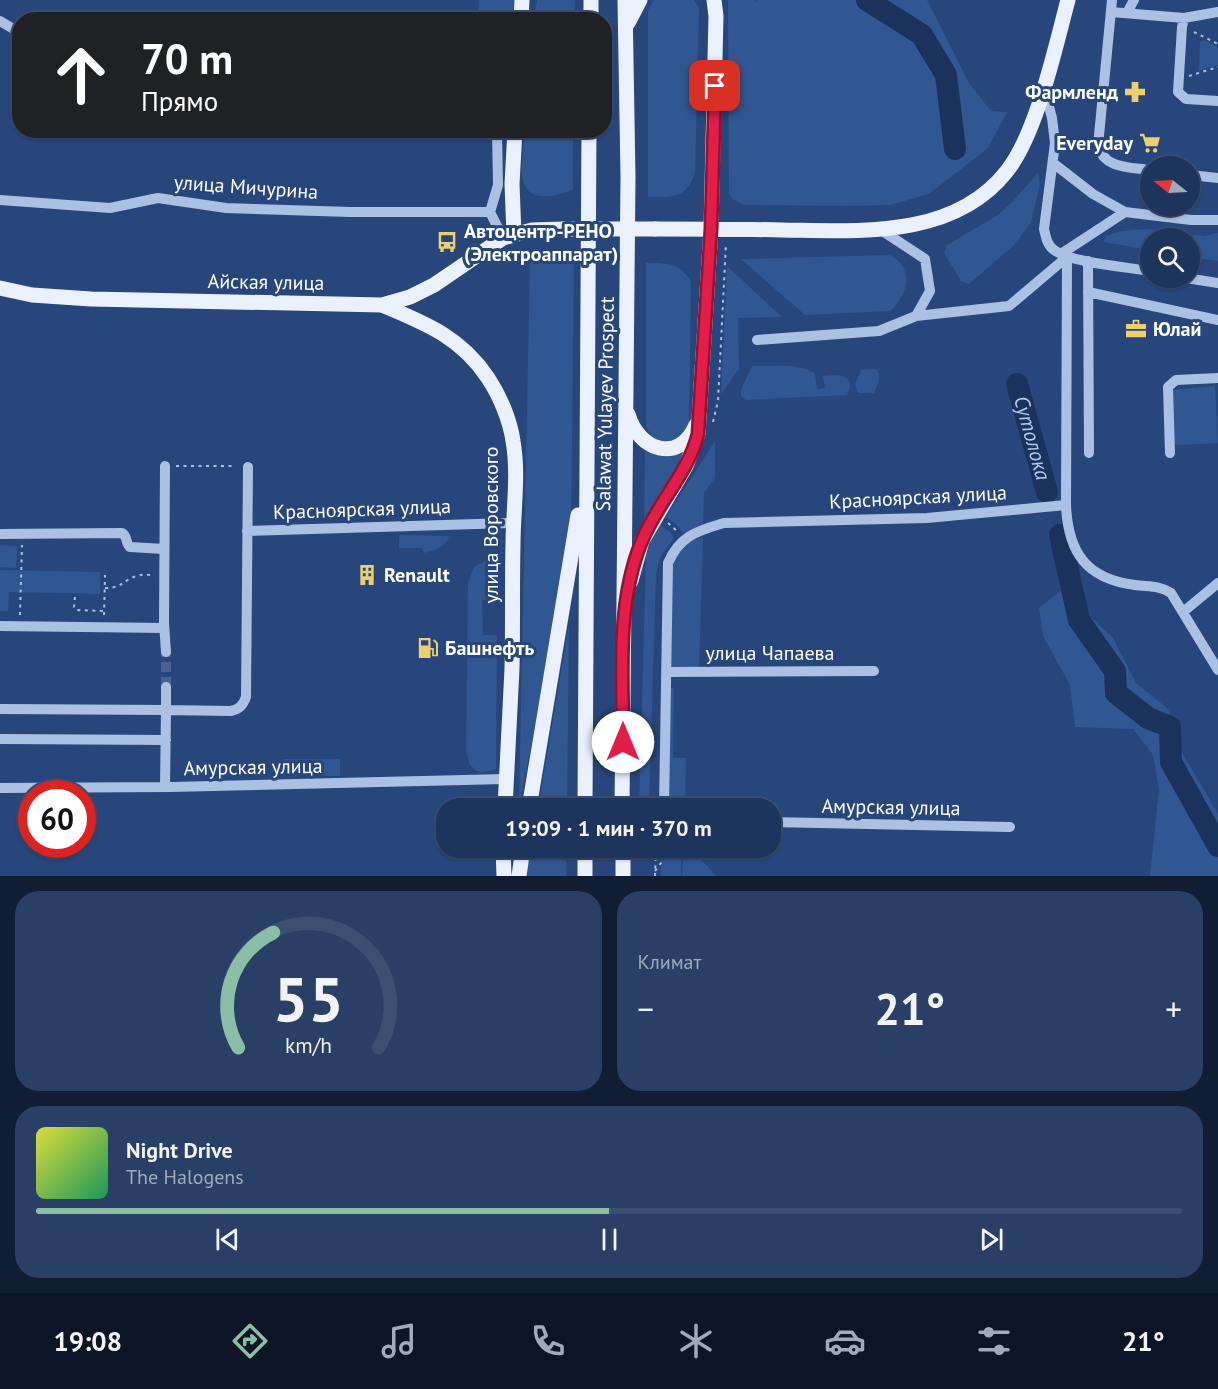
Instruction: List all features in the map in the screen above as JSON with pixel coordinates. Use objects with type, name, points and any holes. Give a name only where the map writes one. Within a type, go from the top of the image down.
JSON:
[{"type":"main road","name":"Salawat Yulayev Prospect","points":[[622,798],[628,177],[625,0]]},
{"type":"main road","points":[[626,28],[640,0]]},
{"type":"main road","points":[[515,138],[508,236],[532,230],[564,229],[881,230],[909,226],[952,214],[984,195],[1007,171],[1022,146],[1044,85],[1068,0]]},
{"type":"main road","points":[[624,616],[642,541],[691,456],[698,434],[719,229],[714,2]]},
{"type":"main road","name":"Salawat Yulayev Prospect","points":[[585,798],[589,138]]},
{"type":"main road","name":"Айская улица","points":[[0,288],[32,295],[91,299],[382,305],[410,297],[434,285],[508,236]]},
{"type":"main road","name":"улица Воровского","points":[[382,305],[432,326],[475,360],[498,397],[513,439],[516,460],[512,668],[505,798]]},
{"type":"main road","points":[[626,407],[633,430],[649,445],[659,448],[676,447],[683,443],[694,429],[699,417]]},
{"type":"main road","points":[[531,798],[573,545],[586,446]]},
{"type":"main road","points":[[504,858],[504,876]]},
{"type":"main road","points":[[519,876],[522,858]]},
{"type":"main road","points":[[585,858],[585,876]]},
{"type":"main road","points":[[623,858],[623,876]]},
{"type":"street","points":[[1112,0],[1098,141],[1099,151],[1105,160],[1112,164],[1140,168]]},
{"type":"street","points":[[1127,13],[1134,0]]},
{"type":"street","points":[[1111,12],[1183,22],[1218,12]]},
{"type":"street","points":[[1183,22],[1178,92],[1182,97],[1218,101]]},
{"type":"street","points":[[1044,85],[1054,130],[1053,163],[1044,229],[1047,241],[1052,249],[1064,255],[1140,269]]},
{"type":"street","points":[[497,138],[498,185],[490,212],[508,236]]},
{"type":"street","points":[[1053,163],[1093,194],[1125,212],[1191,220],[1218,220]]},
{"type":"street","points":[[1200,176],[1218,178]]},
{"type":"street","name":"улица Мичурина","points":[[0,200],[110,208],[158,198],[226,208],[350,212],[490,212]]},
{"type":"street","points":[[757,340],[879,331],[916,316],[1009,306],[1064,255],[1125,212]]},
{"type":"street","points":[[881,230],[925,259],[930,291],[916,316]]},
{"type":"street","points":[[1064,255],[1068,534],[1082,561],[1095,572],[1110,579],[1137,586],[1165,589],[1171,593],[1218,670]]},
{"type":"street","points":[[1089,261],[1089,453]]},
{"type":"street","points":[[1200,280],[1218,283]]},
{"type":"street","points":[[1088,292],[1218,320]]},
{"type":"street","points":[[1170,453],[1168,387],[1176,380],[1218,378]]},
{"type":"street","points":[[165,466],[164,627],[166,652]]},
{"type":"street","points":[[0,709],[231,711],[240,707],[246,697],[248,466]]},
{"type":"street","name":"Красноярская улица","points":[[664,798],[668,563],[681,542],[702,530],[724,523],[927,519],[1066,506]]},
{"type":"street","name":"Красноярская улица","points":[[247,531],[513,524]]},
{"type":"street","points":[[0,534],[116,532],[125,535],[130,548],[164,549]]},
{"type":"street","points":[[1183,612],[1218,584]]},
{"type":"street","points":[[0,626],[164,627]]},
{"type":"street","name":"улица Чапаева","points":[[667,672],[874,671]]},
{"type":"street","points":[[165,787],[166,687]]},
{"type":"street","points":[[0,739],[166,740]]},
{"type":"street","name":"Амурская улица","points":[[0,788],[165,787],[506,779]]},
{"type":"street","name":"Амурская улица","points":[[781,822],[1010,827]]},
{"type":"path","points":[[1183,22],[1218,44]]},
{"type":"path","points":[[1178,80],[1218,66]]},
{"type":"path","points":[[712,428],[718,401],[719,229]]},
{"type":"path","points":[[165,466],[248,466]]},
{"type":"path","points":[[662,518],[681,537]]},
{"type":"path","points":[[20,626],[22,534]]},
{"type":"path","points":[[104,627],[105,575]]},
{"type":"path","points":[[105,588],[119,587],[140,575],[164,576]]},
{"type":"path","points":[[75,597],[76,610],[104,611]]},
{"type":"path","points":[[655,876],[656,858]]},
{"type":"path","points":[[655,871],[665,858]]},
{"type":"shaded area","points":[[479,0],[517,0],[516,12],[478,12]]},
{"type":"shaded area","points":[[537,0],[575,0],[574,12],[535,12]]},
{"type":"shaded area","points":[[654,0],[694,0],[699,8],[695,173],[687,188],[677,195],[648,197],[648,10]]},
{"type":"shaded area","points":[[728,0],[757,2],[756,0],[927,0],[969,83],[991,111],[1007,112],[988,148],[929,194],[890,205],[744,205],[734,200],[729,194]]},
{"type":"shaded area","points":[[1204,40],[1218,47],[1218,65],[1199,71],[1200,42]]},
{"type":"shaded area","points":[[524,138],[573,138],[573,189],[557,195],[541,196],[532,193],[526,188],[523,180]]},
{"type":"shaded area","points":[[1038,173],[1040,184],[1031,223],[1013,246],[969,284],[961,281],[944,253],[947,245],[998,215]]},
{"type":"shaded area","points":[[1140,230],[1140,248],[1103,242],[1106,236],[1121,231]]},
{"type":"shaded area","points":[[1218,233],[1218,261],[1200,258],[1200,236]]},
{"type":"shaded area","points":[[890,255],[903,267],[906,282],[905,290],[890,311],[805,315],[741,259]]},
{"type":"shaded area","points":[[530,262],[574,262],[571,534],[519,798]]},
{"type":"shaded area","points":[[646,263],[677,267],[687,275],[691,282],[689,430],[681,439],[662,443],[652,437],[646,427]]},
{"type":"shaded area","points":[[727,266],[782,317],[738,318],[739,369],[721,394]]},
{"type":"shaded area","points":[[752,366],[793,366],[809,370],[815,374],[817,389],[825,388],[823,376],[845,377],[850,383],[850,388],[847,395],[746,400],[741,396],[741,390]]},
{"type":"shaded area","points":[[876,369],[879,378],[874,393],[858,393],[855,384],[861,370]]},
{"type":"shaded area","points":[[1215,386],[1218,443],[1174,444],[1173,390]]},
{"type":"shaded area","points":[[715,441],[715,478],[704,493],[703,524],[683,533],[666,517]]},
{"type":"shaded area","points":[[649,451],[666,457],[683,452],[686,454],[647,522],[644,521],[645,452]]},
{"type":"shaded area","points":[[658,523],[674,538],[661,556],[656,573],[649,798],[639,798],[646,556]]},
{"type":"shaded area","points":[[399,535],[449,536],[443,545],[424,553],[422,548],[399,548]]},
{"type":"shaded area","points":[[703,537],[699,669],[671,669],[672,563],[686,542]]},
{"type":"shaded area","points":[[0,545],[17,546],[16,568],[0,567]]},
{"type":"shaded area","points":[[489,559],[497,561],[497,599],[482,600],[483,635],[497,635],[496,769],[479,773],[470,765],[466,751],[468,583],[474,567]]},
{"type":"shaded area","points":[[0,570],[100,572],[100,594],[9,592],[8,611],[0,611]]},
{"type":"shaded area","points":[[1062,590],[1113,638],[1136,683],[1168,709],[1183,754],[1218,814],[1218,876],[1150,876],[1159,789],[1153,755],[1133,729],[1075,727],[1070,685],[1043,636],[1039,608]]},
{"type":"shaded area","points":[[569,625],[567,798],[540,798]]},
{"type":"shaded area","points":[[669,688],[674,688],[673,758],[686,758],[685,798],[666,798]]},
{"type":"shaded area","points":[[283,759],[340,759],[340,776],[283,776]]},
{"type":"shaded area","points":[[529,858],[567,858],[566,876],[526,876]]},
{"type":"shaded area","points":[[661,858],[681,858],[681,876],[661,876]]},
{"type":"shaded area","points":[[683,858],[700,858],[716,876],[682,876]]},
{"type":"waterway","name":"Сутолока","points":[[867,0],[922,35],[946,75],[955,149]]},
{"type":"waterway","name":"Сутолока","points":[[1017,384],[1047,492]]},
{"type":"waterway","name":"Сутолока","points":[[1060,535],[1079,620],[1115,671],[1116,693],[1148,718],[1170,727],[1171,762],[1218,846]]},
{"type":"tunnel","points":[[166,652],[166,687]]},
{"type":"place","name":"Фармленд","points":[[1135,92]]},
{"type":"place","name":"Everyday","points":[[1150,143]]},
{"type":"place","name":"Автоцентр-РЕНО (Электроаппарат)","points":[[447,242]]},
{"type":"place","name":"Юлай","points":[[1136,329]]},
{"type":"place","name":"Renault","points":[[367,575]]},
{"type":"place","name":"Башнефть","points":[[428,648]]},
{"type":"route","points":[[623,742],[624,616],[637,553],[650,523],[686,466],[698,434],[711,229],[715,86]]}]
